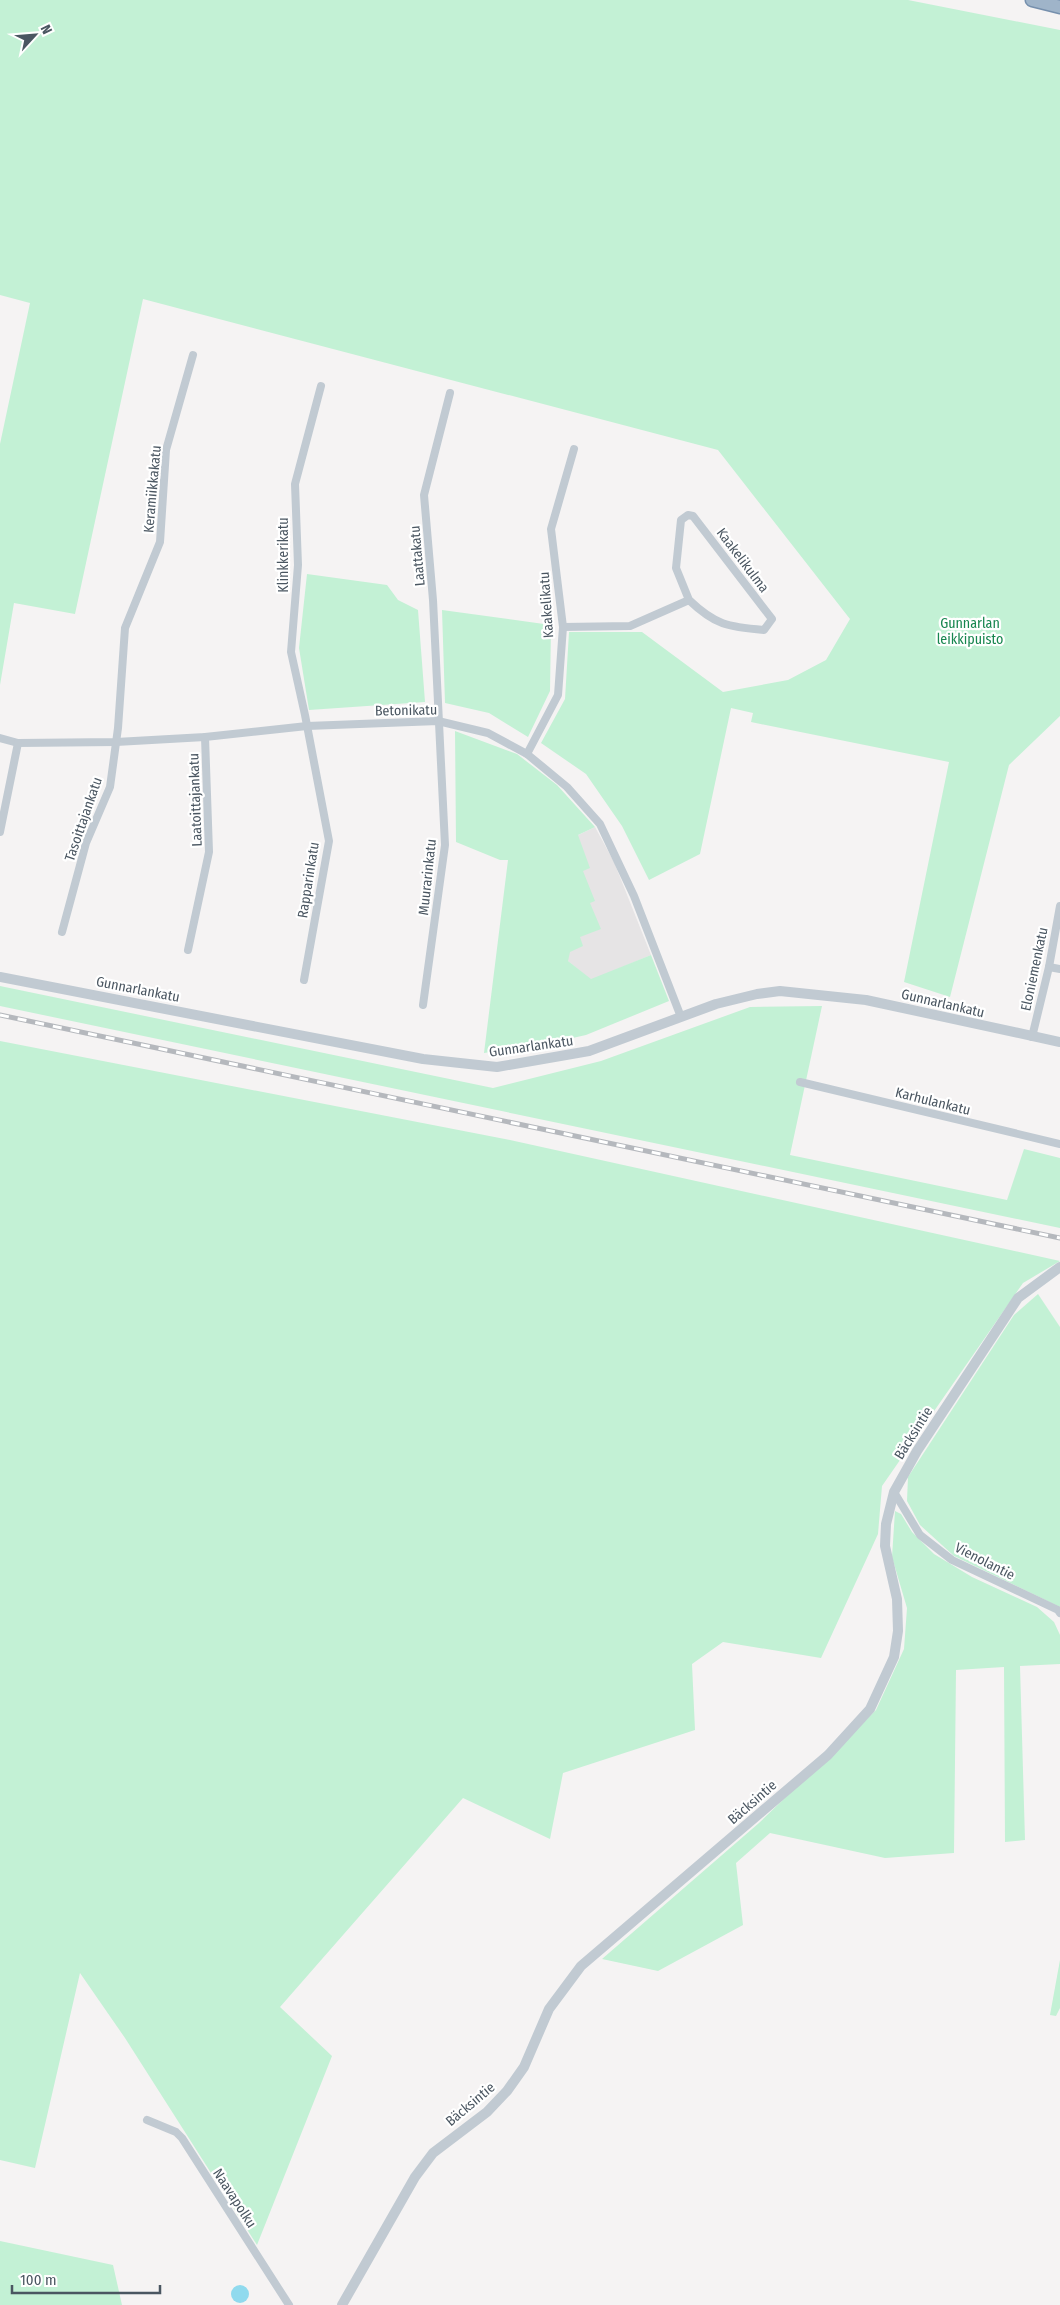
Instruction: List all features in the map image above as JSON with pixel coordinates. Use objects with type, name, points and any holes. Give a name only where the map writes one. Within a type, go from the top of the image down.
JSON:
[{"type":"highway","points":[[1032,0],[1060,7]]},
{"type":"street","name":"Keramiikkakatu","points":[[116,742],[125,628],[160,542],[166,450],[193,354]]},
{"type":"street","name":"Klinkkerikatu","points":[[307,726],[291,652],[298,565],[295,484],[321,386]]},
{"type":"street","name":"Laattakatu","points":[[438,721],[433,600],[424,495],[450,393]]},
{"type":"street","name":"Kaakelikatu","points":[[527,754],[558,695],[563,627],[552,529],[574,449]]},
{"type":"street","name":"Kaakelikulma","points":[[688,515],[693,516],[772,619],[764,630],[739,628],[714,621],[689,600],[676,568],[681,520],[688,515]]},
{"type":"street","points":[[563,627],[630,626],[689,600]]},
{"type":"street","name":"Betonikatu","points":[[0,738],[18,743],[116,742],[205,737],[307,726],[438,721],[488,733],[527,754],[567,787],[600,824],[634,896],[681,1016]]},
{"type":"street","name":"Muurarinkatu","points":[[423,1005],[445,845],[438,721]]},
{"type":"street","name":"Rapparinkatu","points":[[304,980],[329,841],[307,726]]},
{"type":"street","name":"Laatoittajankatu","points":[[188,950],[209,852],[205,737]]},
{"type":"street","name":"Tasoittajankatu","points":[[62,932],[86,843],[110,787],[116,742]]},
{"type":"street","points":[[0,832],[18,743]]},
{"type":"street","name":"Eloniemenkatu","points":[[1032,1037],[1049,967],[1060,906]]},
{"type":"street","points":[[1049,967],[1060,969]]},
{"type":"street","name":"Gunnarlankatu","points":[[0,976],[423,1059],[489,1067],[508,1066],[590,1051],[681,1016],[736,998],[763,993],[792,991],[866,1000],[1060,1042]]},
{"type":"street","name":"Karhulankatu","points":[[800,1082],[1060,1144]]},
{"type":"street","name":"Bäcksintie","points":[[342,2305],[415,2177],[433,2153],[487,2112],[507,2091],[524,2067],[549,2009],[581,1966],[828,1755],[870,1710],[894,1658],[898,1630],[897,1600],[885,1546],[886,1524],[894,1492],[917,1451],[1018,1298],[1060,1267]]},
{"type":"street","name":"Vienolantie","points":[[894,1492],[920,1536],[952,1560],[1058,1610],[1060,1613]]},
{"type":"street","name":"Naavapolku","points":[[148,2120],[176,2132],[182,2138],[289,2305]]},
{"type":"shaded area","points":[[595,827],[614,862],[651,955],[591,980],[568,961],[568,840]]},
{"type":"green space","name":"Gunnarlan leikkipuisto","points":[[0,0],[908,0],[1060,30],[1060,716],[1009,765],[950,997],[904,982],[949,762],[751,722],[753,713],[731,708],[700,854],[649,880],[622,826],[586,774],[541,743],[565,699],[569,632],[642,632],[723,692],[788,680],[826,660],[850,619],[718,450],[143,299],[75,614],[14,603],[0,685],[0,444],[30,303],[0,295]]},
{"type":"green space","points":[[307,574],[387,585],[398,600],[418,610],[425,702],[309,710],[299,648]]},
{"type":"green space","points":[[442,610],[551,625],[550,691],[528,737],[489,713],[445,703]]},
{"type":"green space","points":[[455,731],[517,754],[557,785],[595,827],[578,835],[590,868],[583,871],[595,901],[590,903],[601,929],[580,937],[583,946],[570,952],[568,961],[591,979],[651,955],[669,1001],[586,1035],[541,1045],[484,1053],[508,860],[500,860],[456,842]]},
{"type":"green space","points":[[0,986],[493,1088],[601,1061],[750,1007],[822,1006],[790,1155],[1007,1200],[1024,1149],[1060,1158],[1060,1228],[0,1006]]},
{"type":"green space","points":[[0,1041],[510,1140],[1060,1261],[1023,1283],[882,1486],[878,1534],[821,1658],[723,1642],[692,1664],[695,1730],[563,1773],[550,1839],[463,1798],[280,2007],[332,2056],[257,2245],[125,2038],[80,1973],[35,2168],[0,2160]]},
{"type":"green space","points":[[1038,1294],[1060,1327],[1060,1607],[954,1556],[920,1525],[907,1501],[908,1477],[1014,1315]]},
{"type":"green space","points":[[895,1511],[901,1514],[912,1532],[934,1554],[972,1577],[1037,1607],[1054,1622],[1060,1635],[1060,1664],[1020,1666],[1025,1840],[1005,1842],[1004,1667],[956,1670],[954,1853],[885,1858],[770,1833],[736,1863],[743,1925],[658,1971],[602,1959],[759,1823],[876,1710],[904,1649],[907,1608],[892,1557]]},
{"type":"green space","points":[[1060,1960],[1060,2008],[1056,2016],[1050,2015]]},
{"type":"green space","points":[[0,2241],[113,2265],[122,2305],[0,2305]]},
{"type":"water","points":[[240,2285],[246,2288],[249,2294],[246,2300],[240,2303],[234,2300],[231,2294],[234,2288]]},
{"type":"railway","points":[[0,1015],[1060,1238]]}]
